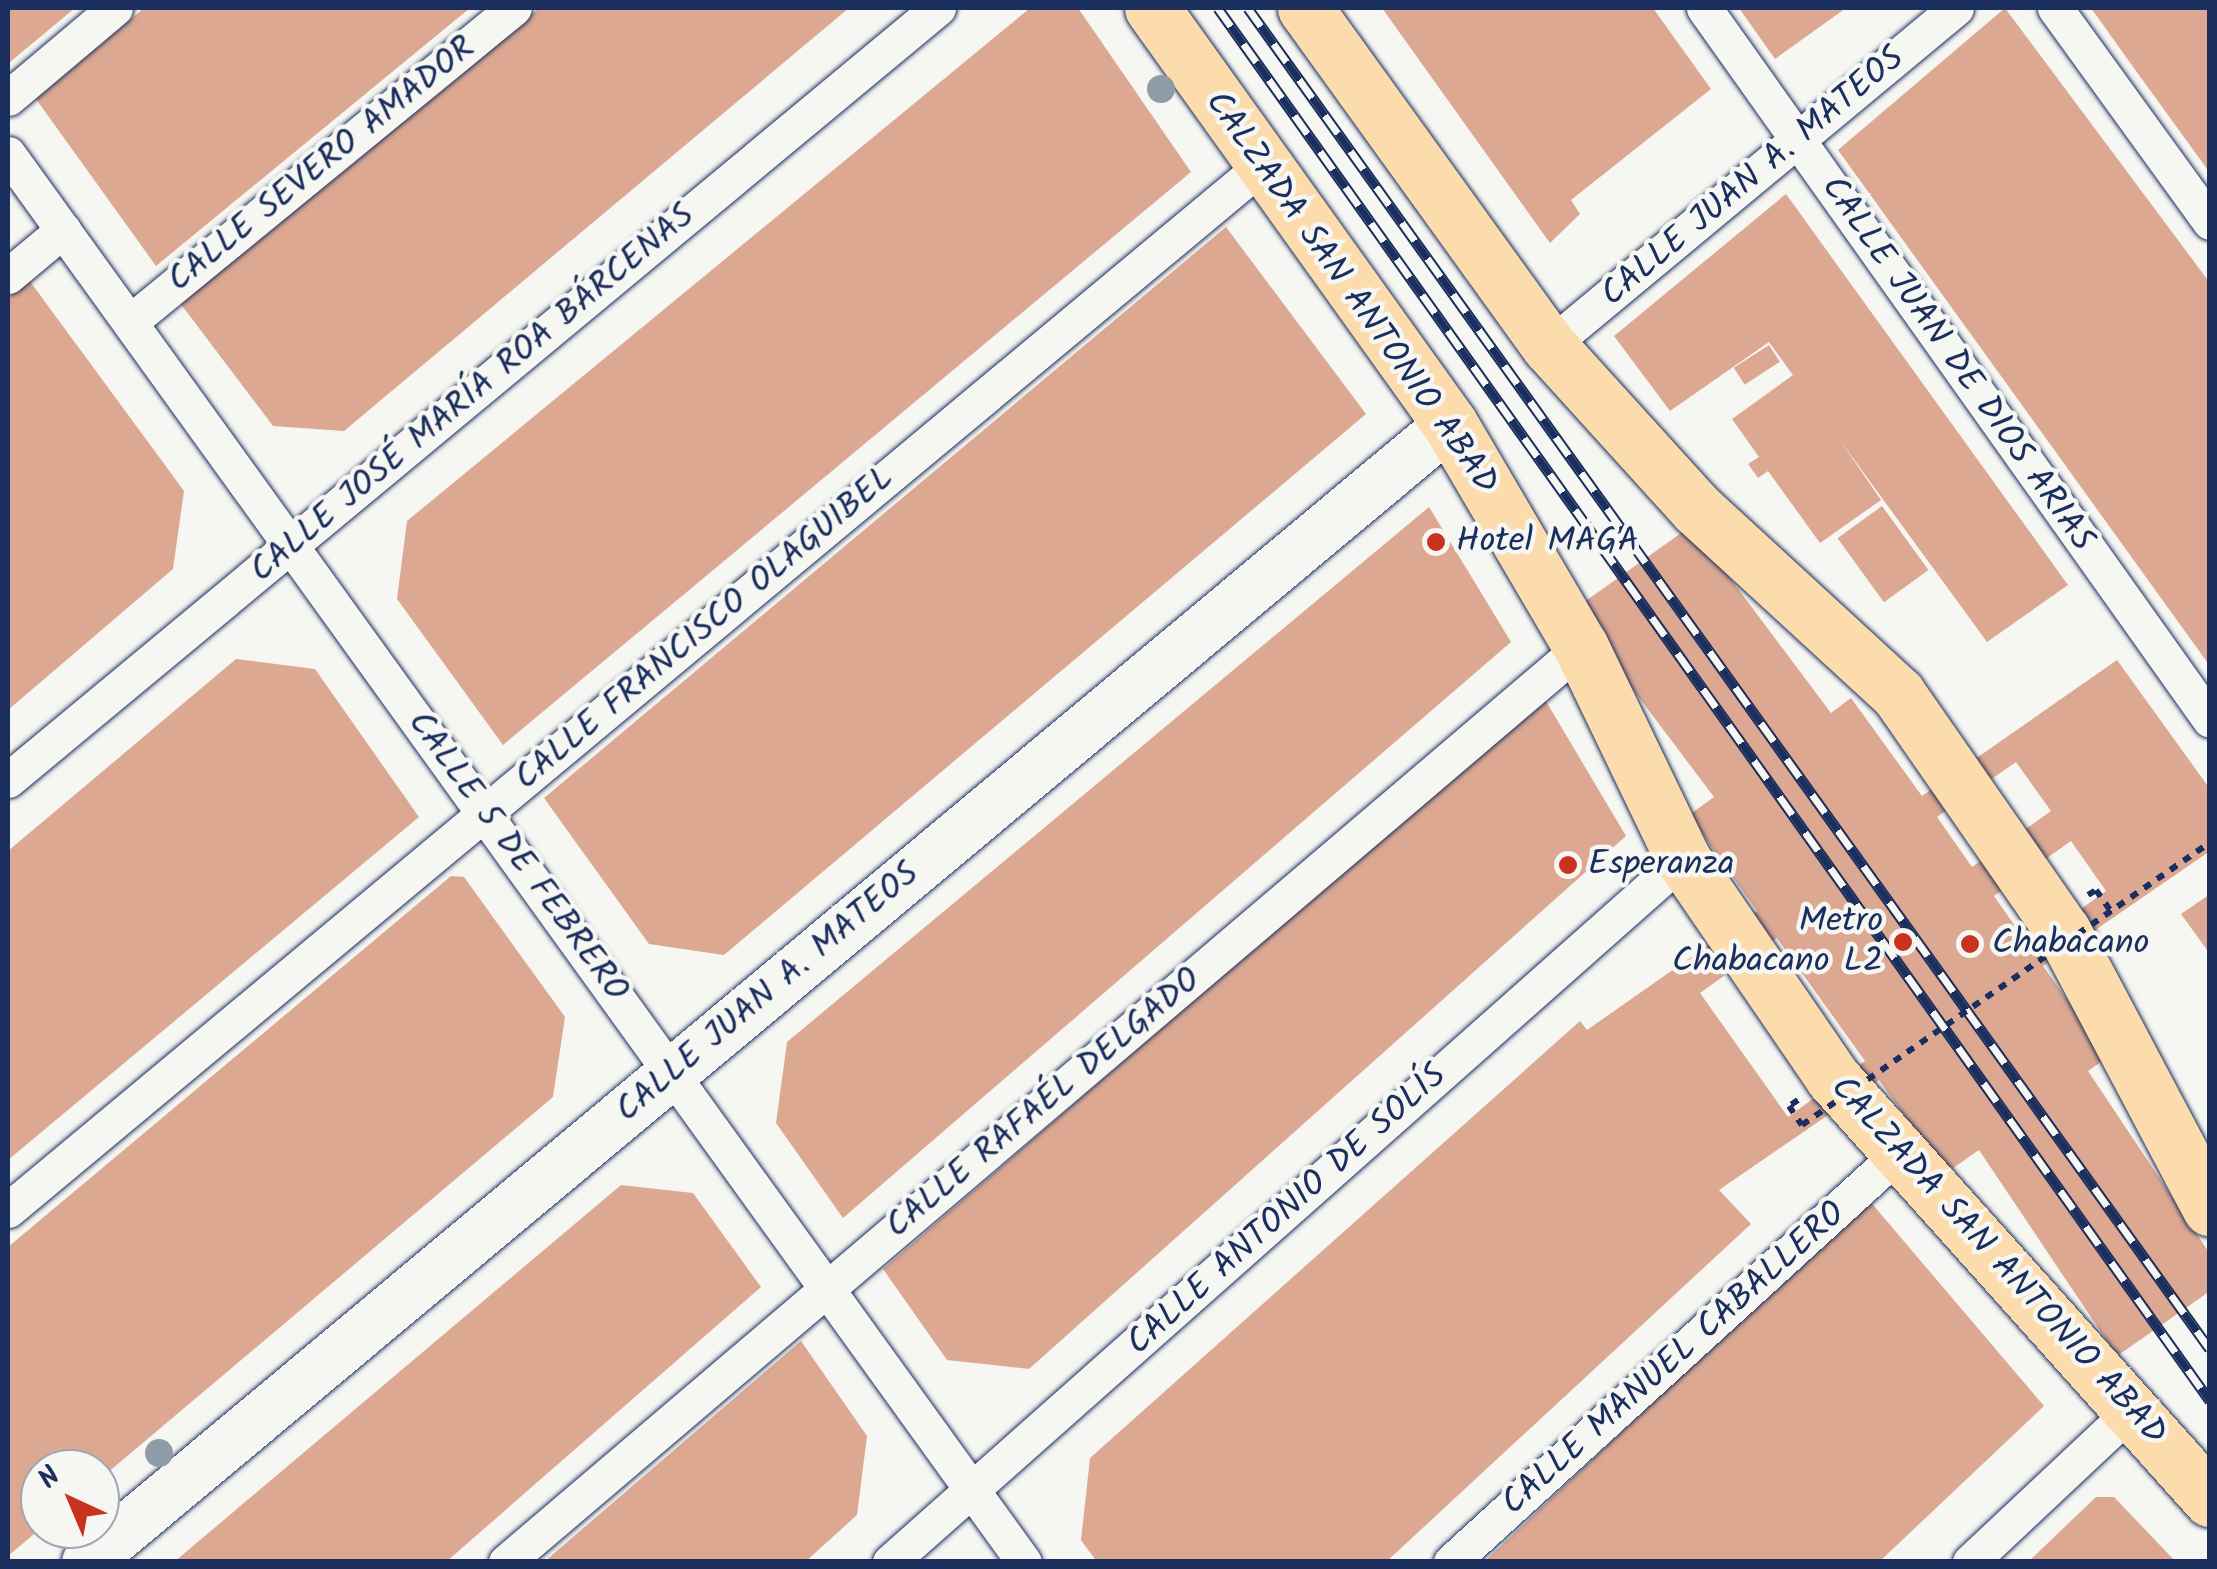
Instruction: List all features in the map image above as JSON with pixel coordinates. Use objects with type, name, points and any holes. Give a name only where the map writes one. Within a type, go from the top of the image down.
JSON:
[{"type":"highway","name":"CALZADA SAN ANTONIO ABAD","points":[[1152,8],[1450,424],[1581,647],[1683,859],[1896,1156],[2210,1499]]},
{"type":"highway","points":[[1305,8],[1549,346],[1696,509],[1898,694],[2063,931],[2190,1149],[2210,1209]]},
{"type":"street","points":[[8,98],[115,8]]},
{"type":"street","name":"CALLE SEVERO AMADOR","points":[[130,322],[514,8]]},
{"type":"street","name":"CALLE JOSÉ MARÍA ROA BÁRCENAS","points":[[8,780],[938,8]]},
{"type":"street","name":"CALLE JUAN DE DIOS ARIAS","points":[[1704,8],[2210,720]]},
{"type":"street","name":"CALLE JUAN A. MATEOS","points":[[1549,346],[1956,8]]},
{"type":"street","points":[[2054,8],[2210,222]]},
{"type":"street","name":"CALLE 5 DE FEBRERO","points":[[8,154],[1024,1562]]},
{"type":"street","name":"CALLE FRANCISCO OLAGUIBEL","points":[[8,1210],[1264,164]]},
{"type":"street","points":[[8,276],[63,230]]},
{"type":"street","name":"CALLE JUAN A. MATEOS","points":[[87,1562],[1450,424]]},
{"type":"street","name":"CALLE RAFAÉL DELGADO","points":[[506,1562],[1581,647]]},
{"type":"street","name":"CALLE ANTONIO DE SOLÍS","points":[[890,1562],[1683,859]]},
{"type":"street","name":"CALLE MANUEL CABALLERO","points":[[1451,1562],[1896,1156]]},
{"type":"street","points":[[1970,1562],[2131,1411]]},
{"type":"path","points":[[1802,1125],[2210,843]]},
{"type":"building","points":[[8,8],[75,8],[10,62]]},
{"type":"building","points":[[144,8],[470,8],[156,266],[36,99]]},
{"type":"building","points":[[539,8],[849,8],[344,431],[273,426],[180,303]]},
{"type":"building","points":[[1030,8],[1078,8],[1191,172],[503,745],[397,599],[407,521]]},
{"type":"building","points":[[1382,8],[1653,8],[1711,89],[1571,200],[1580,214],[1550,243]]},
{"type":"building","points":[[1739,8],[1846,8],[1775,59]]},
{"type":"building","points":[[2005,8],[2210,283],[2210,666],[1838,150]]},
{"type":"building","points":[[2091,8],[2210,8],[2210,173],[2131,64]]},
{"type":"building","points":[[1786,194],[2068,585],[1987,642],[1839,439],[1881,500],[1820,543],[1768,471],[1758,478],[1748,464],[1759,457],[1732,419],[1793,375],[1769,342],[1670,411],[1614,336]]},
{"type":"building","points":[[1226,227],[1366,414],[724,955],[649,944],[544,798]]},
{"type":"building","points":[[29,280],[184,491],[173,569],[8,710],[8,298]]},
{"type":"building","points":[[1769,345],[1780,362],[1745,385],[1734,368]]},
{"type":"building","points":[[1882,506],[1928,570],[1884,602],[1838,538]]},
{"type":"building","points":[[1429,507],[1511,642],[843,1218],[776,1123],[787,1042]]},
{"type":"building","points":[[1691,526],[1831,713],[1851,698],[1922,796],[2117,660],[2210,789],[2210,851],[2043,966],[2108,1057],[2088,1071],[2210,1254],[2210,1291],[2117,1356],[1979,1150],[1946,1173],[1879,1080],[1719,1190],[1751,1224],[1386,1562],[1097,1562],[1081,1540],[1090,1458],[1580,1021],[1587,1030],[1757,911],[1689,815],[1714,797],[1573,610]],"holes":[[[2016,762],[2051,811],[1972,867],[1937,817]],[[2071,841],[2106,891],[2029,946],[1994,896]],[[1777,938],[1865,1061],[1788,1117],[1700,993]]]},
{"type":"building","points":[[236,659],[315,669],[419,817],[8,1160],[8,851]]},
{"type":"building","points":[[1544,698],[1626,836],[1029,1369],[947,1360],[883,1269]]},
{"type":"building","points":[[451,876],[464,877],[565,1017],[553,1097],[120,1462],[120,1449],[20,1449],[20,1546],[8,1556],[8,1247]]},
{"type":"building","points":[[2210,894],[2210,954],[2181,914]]},
{"type":"building","points":[[621,1185],[693,1193],[761,1287],[446,1562],[174,1562]]},
{"type":"building","points":[[1868,1199],[2044,1406],[1879,1562],[1484,1562]]},
{"type":"building","points":[[801,1341],[867,1436],[857,1515],[805,1562],[544,1562]]},
{"type":"building","points":[[2096,1497],[2114,1497],[2176,1562],[2028,1562]]},
{"type":"railway","points":[[1218,8],[2210,1401]]},
{"type":"railway","points":[[1248,8],[2210,1349]]},
{"type":"place","name":"Hotel MAGA","points":[[1436,542]]},
{"type":"place","name":"Esperanza","points":[[1568,865]]},
{"type":"place","name":"Metro Chabacano L2","points":[[1903,942]]},
{"type":"place","name":"Chabacano","points":[[1970,944]]}]
